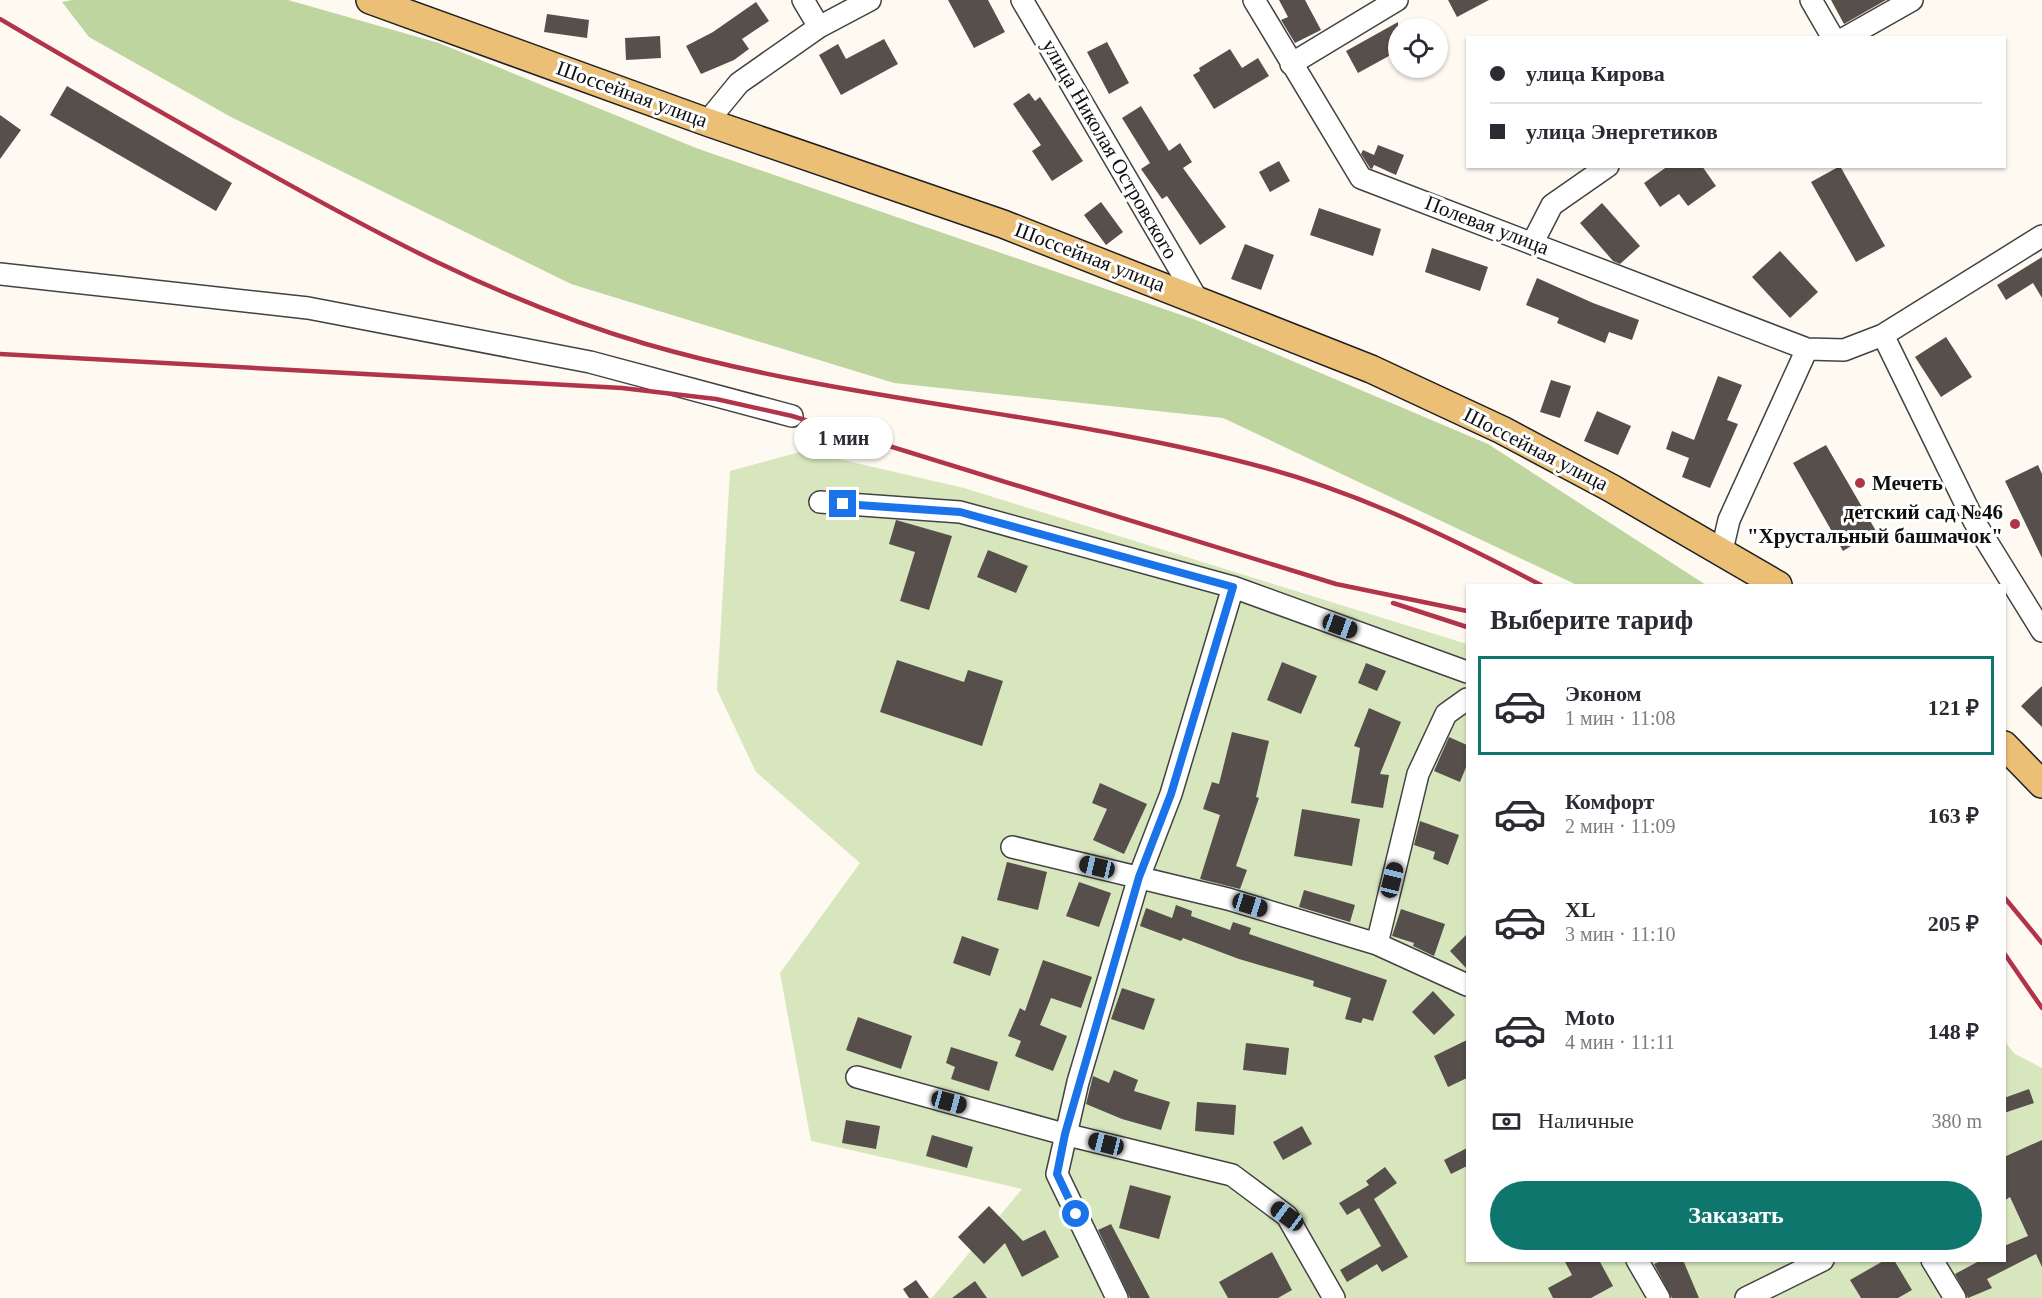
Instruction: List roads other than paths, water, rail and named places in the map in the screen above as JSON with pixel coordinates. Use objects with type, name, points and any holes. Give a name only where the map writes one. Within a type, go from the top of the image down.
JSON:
[{"type":"main road","name":"Шоссейная улица","points":[[370,0],[707,122],[1004,224],[1371,369],[1502,430],[1722,550],[1776,584]]},
{"type":"main road","points":[[2006,747],[2042,784]]},
{"type":"street","points":[[802,0],[819,27]]},
{"type":"street","points":[[707,122],[739,83],[819,27],[870,0]]},
{"type":"street","name":"улица Николая Островского","points":[[1022,0],[1197,299]]},
{"type":"street","name":"Полевая улица","points":[[1254,0],[1361,178],[1533,242],[1807,349],[1844,350],[1883,335],[2042,236]]},
{"type":"street","points":[[1292,64],[1397,0]]},
{"type":"street","points":[[1811,0],[1832,36]]},
{"type":"street","points":[[1849,36],[1912,0]]},
{"type":"street","points":[[1533,242],[1552,205],[1605,168]]},
{"type":"street","points":[[0,274],[308,308],[590,362],[792,416]]},
{"type":"street","points":[[1883,335],[1974,521],[2042,631]]},
{"type":"street","points":[[1722,550],[1729,520],[1807,349]]},
{"type":"street","points":[[820,502],[960,512],[1233,587],[1466,672]]},
{"type":"street","points":[[1117,1298],[1057,1174],[1065,1134],[1139,877],[1171,794],[1233,587]]},
{"type":"street","points":[[1377,944],[1418,774],[1446,714],[1466,700]]},
{"type":"street","points":[[1012,847],[1228,899],[1377,944],[1466,985]]},
{"type":"street","points":[[857,1077],[1065,1134],[1232,1175],[1287,1216],[1334,1298]]},
{"type":"street","points":[[1638,1262],[1659,1298]]},
{"type":"street","points":[[1746,1298],[1818,1262]]},
{"type":"street","points":[[1933,1262],[1955,1298]]},
{"type":"railway","points":[[0,19],[238,156],[386,237],[488,286],[592,327],[723,364],[878,394],[1112,433],[1266,468],[1372,504],[1441,535],[1539,584]]},
{"type":"railway","points":[[0,354],[622,388],[716,399],[792,416],[1336,584],[1466,611]]},
{"type":"railway","points":[[1393,603],[1466,627]]},
{"type":"railway","points":[[2006,899],[2042,943]]},
{"type":"railway","points":[[2006,956],[2042,1008]]},
{"type":"place","name":"Мечеть","points":[[1860,483]]},
{"type":"place","name":"детский сад №46 \"Хрустальный башмачок\"","points":[[2015,524]]}]
